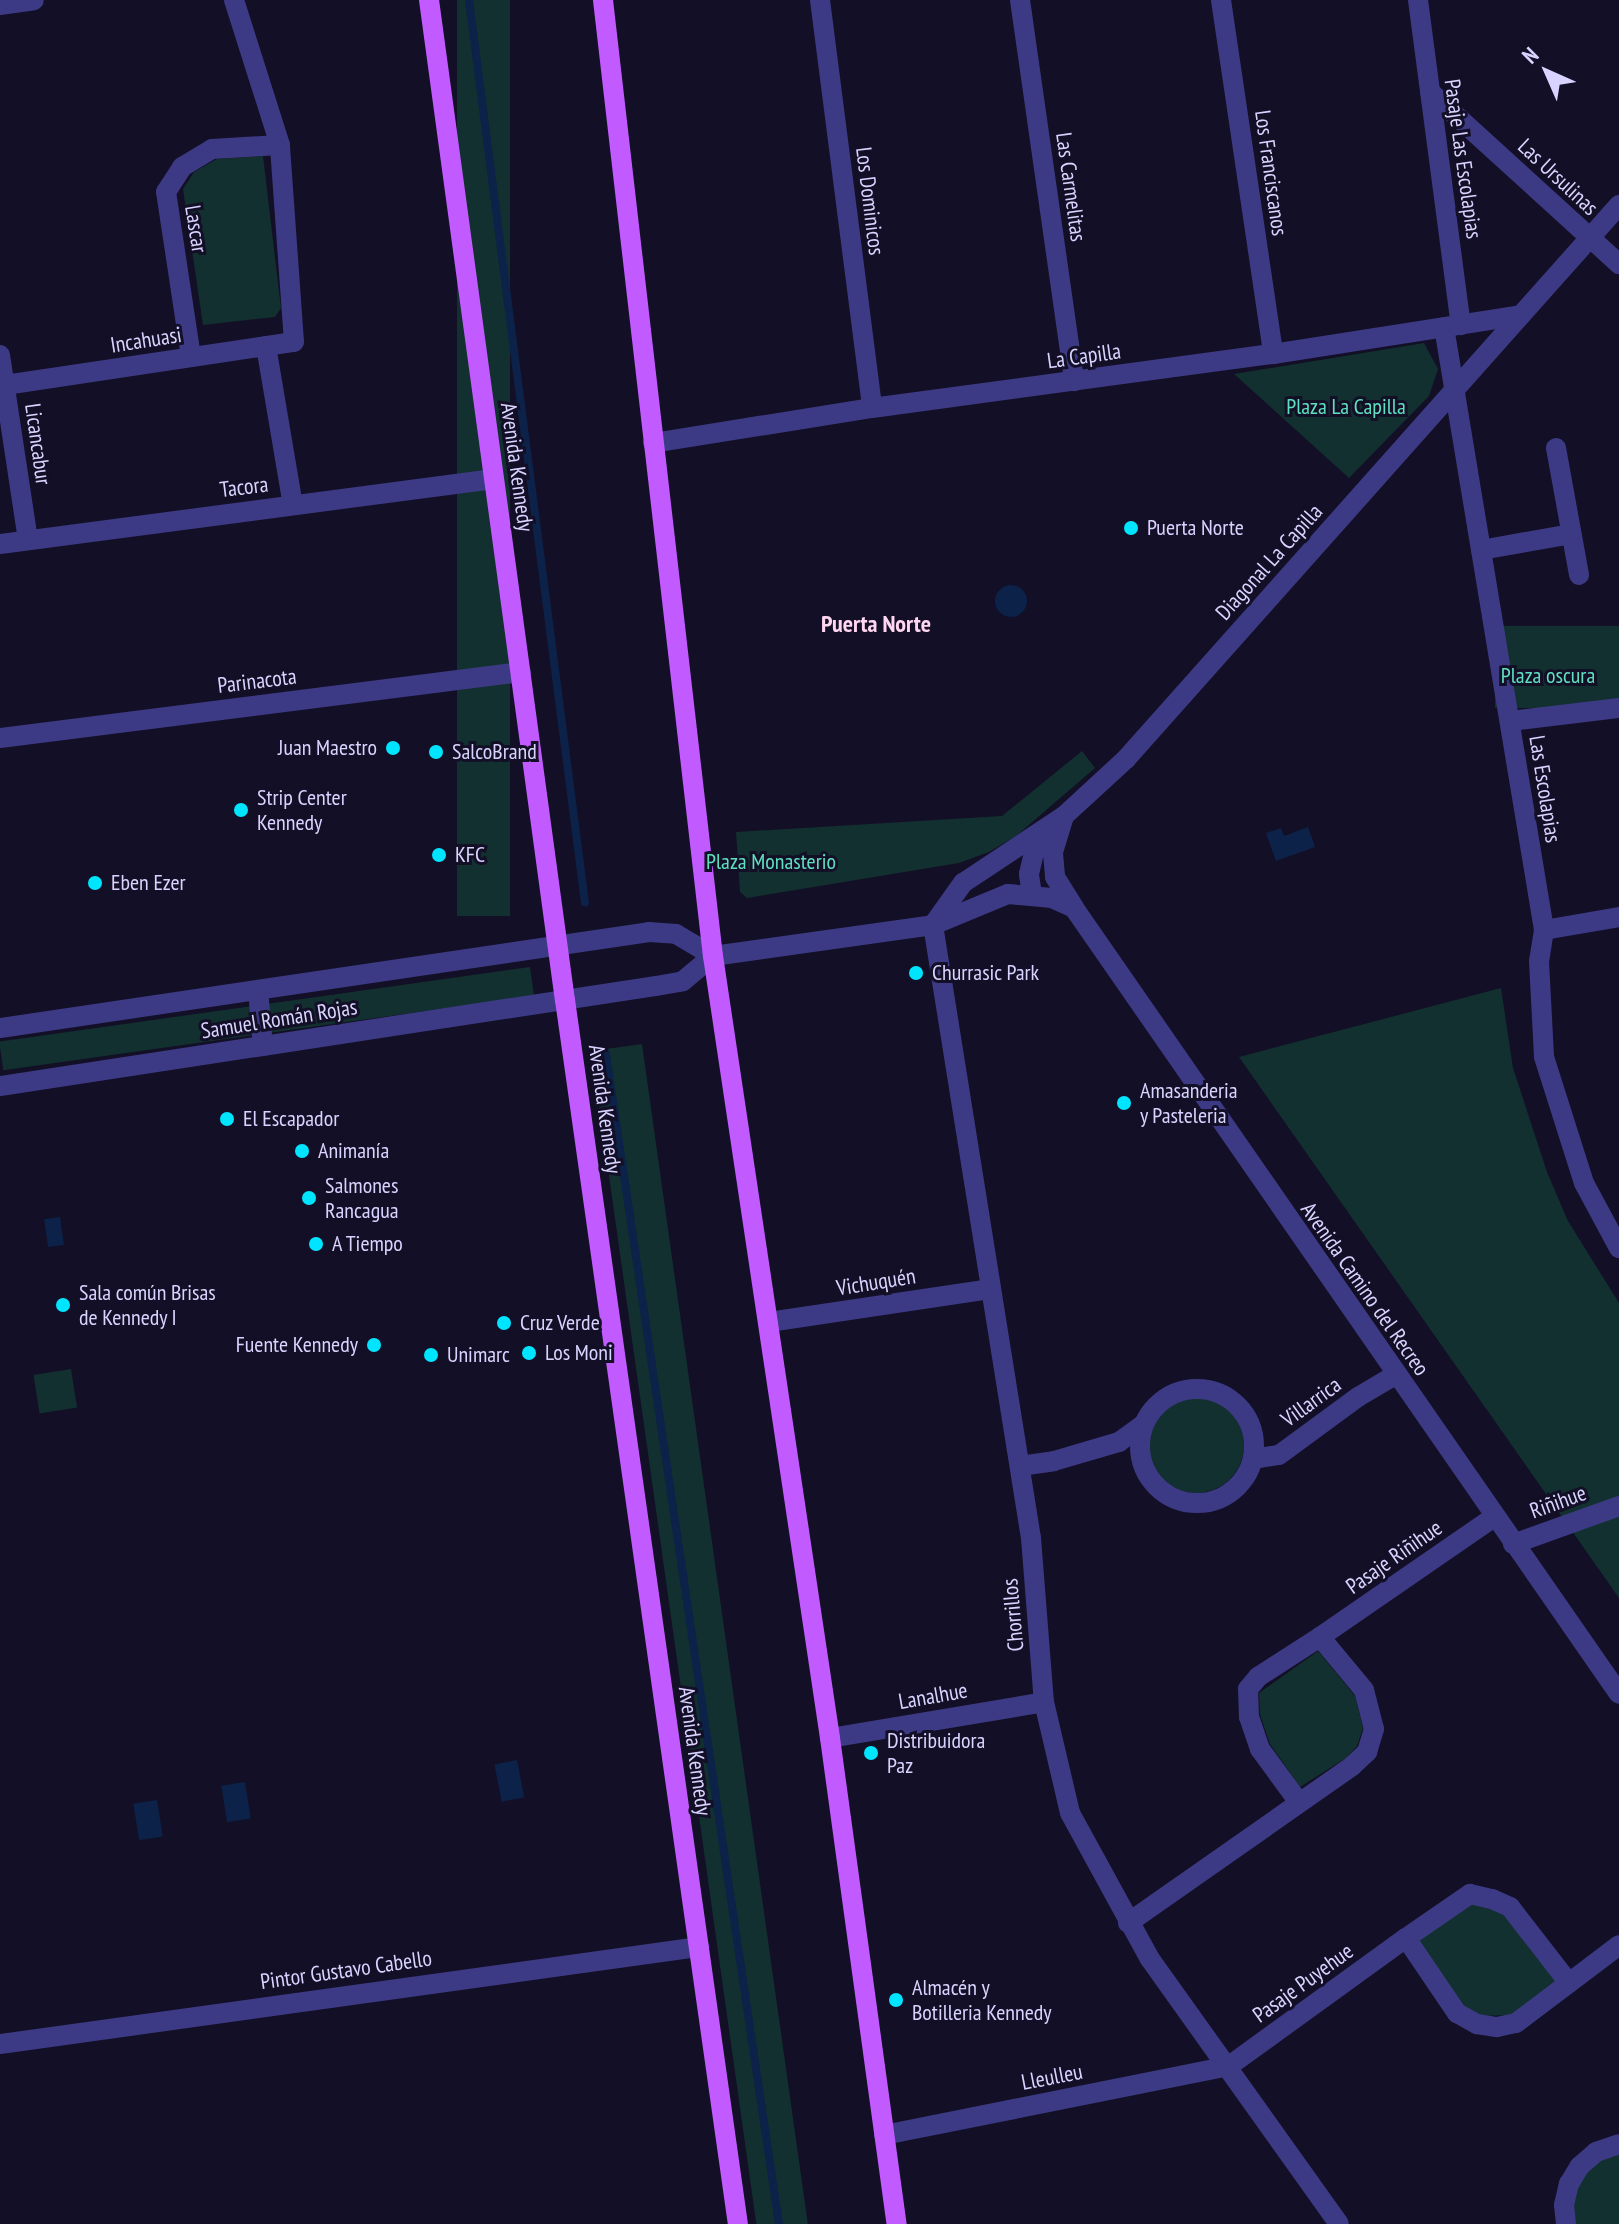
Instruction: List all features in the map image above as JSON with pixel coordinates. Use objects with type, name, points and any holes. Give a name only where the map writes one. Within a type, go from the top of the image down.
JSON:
[{"type":"main road","name":"Avenida Kennedy","points":[[429,0],[565,1000],[738,2224]]},
{"type":"main road","points":[[603,0],[713,956],[830,1738],[897,2224]]},
{"type":"street","points":[[0,5],[34,0]]},
{"type":"street","points":[[234,0],[280,145]]},
{"type":"street","name":"Los Dominicos","points":[[820,0],[872,408]]},
{"type":"street","name":"Las Carmelitas","points":[[1020,0],[1074,381]]},
{"type":"street","name":"Los Franciscanos","points":[[1221,0],[1273,354]]},
{"type":"street","name":"Pasaje Las Escolapias","points":[[1418,0],[1452,326]]},
{"type":"street","name":"Las Ursulinas","points":[[1430,92],[1619,264]]},
{"type":"street","name":"Incahuasi","points":[[5,385],[294,342],[280,145]]},
{"type":"street","name":"Lascar","points":[[191,357],[166,192],[182,167],[212,149],[280,145]]},
{"type":"street","name":"Diagonal La Capilla","points":[[933,925],[963,883],[1064,816],[1126,759],[1619,205]]},
{"type":"street","name":"La Capilla","points":[[653,443],[872,408],[1273,354],[1521,315]]},
{"type":"street","name":"Las Escolapias","points":[[1452,326],[1455,389],[1544,930],[1539,961],[1544,1057],[1584,1183],[1619,1248]]},
{"type":"street","points":[[266,346],[293,505]]},
{"type":"street","name":"Licancabur","points":[[0,355],[28,540]]},
{"type":"street","points":[[1556,448],[1579,575]]},
{"type":"street","name":"Tacora","points":[[0,544],[494,479]]},
{"type":"street","points":[[1481,550],[1571,534]]},
{"type":"street","name":"Parinacota","points":[[0,738],[521,672]]},
{"type":"street","points":[[1510,721],[1619,708]]},
{"type":"street","points":[[1032,894],[1029,874],[1034,853],[1064,816]]},
{"type":"street","name":"Avenida Camino del Recreo","points":[[1064,816],[1053,853],[1055,877],[1074,908],[1619,1694]]},
{"type":"street","points":[[565,1000],[683,981],[713,956],[933,925],[1008,894],[1032,894],[1074,908]]},
{"type":"street","points":[[1544,930],[1619,917]]},
{"type":"street","name":"Chorrillos","points":[[933,925],[1031,1538],[1044,1702],[1070,1813],[1128,1923],[1339,2224]]},
{"type":"street","points":[[558,944],[676,934],[713,956]]},
{"type":"street","name":"Samuel Román Rojas","points":[[0,1028],[558,944]]},
{"type":"street","points":[[258,990],[263,1046]]},
{"type":"street","name":"Samuel Román Rojas","points":[[0,1086],[565,1000]]},
{"type":"street","name":"Vichuquén","points":[[769,1322],[990,1289]]},
{"type":"street","name":"Villarrica","points":[[1020,1466],[1054,1461],[1119,1442],[1144,1424],[1154,1408],[1178,1393],[1205,1389],[1223,1395],[1238,1406],[1249,1422],[1254,1440],[1253,1459],[1279,1455],[1358,1397],[1395,1375]]},
{"type":"street","points":[[1144,1424],[1139,1442],[1141,1461],[1149,1478],[1162,1492],[1179,1501],[1198,1503],[1233,1491],[1246,1476],[1253,1459]]},
{"type":"street","name":"Riñihue","points":[[1513,1544],[1619,1506]]},
{"type":"street","name":"Pasaje Riñihue","points":[[1298,1801],[1260,1749],[1249,1717],[1248,1689],[1258,1677],[1494,1517]]},
{"type":"street","points":[[1128,1923],[1352,1766],[1367,1752],[1374,1729],[1364,1690],[1320,1637]]},
{"type":"street","name":"Lanalhue","points":[[830,1738],[1044,1702]]},
{"type":"street","name":"Pasaje Puyehue","points":[[1229,2066],[1470,1894],[1510,1907],[1569,1983]]},
{"type":"street","points":[[1406,1938],[1457,2013],[1477,2024],[1497,2027],[1516,2023],[1619,1945]]},
{"type":"street","name":"Pintor Gustavo Cabello","points":[[0,2044],[699,1947]]},
{"type":"street","name":"Lleulleu","points":[[884,2135],[1229,2066]]},
{"type":"street","points":[[1566,2224],[1564,2205],[1569,2184],[1580,2166],[1596,2152],[1618,2144]]},
{"type":"green space","points":[[457,0],[510,0],[510,916],[457,916]]},
{"type":"green space","points":[[263,156],[281,308],[275,317],[203,325],[183,189],[194,172],[217,159]]},
{"type":"green space","name":"Plaza La Capilla","points":[[1424,343],[1438,369],[1429,396],[1349,478],[1234,374]]},
{"type":"green space","name":"Plaza oscura","points":[[1495,626],[1619,626],[1619,708],[1495,708]]},
{"type":"green space","name":"Plaza Monasterio","points":[[1082,751],[1095,768],[1016,836],[989,852],[959,863],[747,898],[740,892],[736,832],[1002,816]]},
{"type":"green space","points":[[530,967],[534,996],[3,1070],[0,1041]]},
{"type":"green space","points":[[1501,988],[1513,1068],[1547,1172],[1568,1221],[1619,1303],[1619,1598],[1239,1057]]},
{"type":"green space","points":[[642,1044],[808,2224],[756,2224],[591,1051]]},
{"type":"green space","points":[[71,1369],[77,1408],[40,1413],[33,1375]]},
{"type":"green space","points":[[1196,1397],[1214,1400],[1230,1411],[1241,1427],[1244,1445],[1241,1463],[1230,1479],[1214,1490],[1196,1493],[1178,1490],[1162,1479],[1151,1463],[1148,1445],[1151,1427],[1162,1411],[1178,1400]]},
{"type":"green space","points":[[1318,1651],[1355,1696],[1363,1728],[1357,1746],[1346,1758],[1300,1787],[1270,1744],[1260,1715],[1259,1693]]},
{"type":"green space","points":[[1472,1903],[1505,1914],[1557,1981],[1513,2015],[1480,2016],[1463,2007],[1418,1940]]},
{"type":"green space","points":[[1619,2151],[1619,2224],[1572,2224],[1575,2187],[1585,2171],[1600,2158]]},
{"type":"water","points":[[1011,585],[1022,590],[1027,601],[1022,612],[1011,617],[1000,612],[995,601],[1000,590]]},
{"type":"water","points":[[1308,827],[1315,847],[1276,861],[1266,833],[1281,828],[1284,836]]},
{"type":"water","points":[[60,1217],[64,1245],[48,1247],[44,1219]]},
{"type":"water","points":[[517,1760],[524,1797],[502,1802],[494,1764]]},
{"type":"water","points":[[245,1782],[251,1819],[227,1822],[221,1786]]},
{"type":"water","points":[[157,1800],[163,1837],[139,1840],[133,1804]]},
{"type":"waterway","points":[[469,0],[585,903]]},
{"type":"waterway","points":[[606,1054],[779,2224]]},
{"type":"place","name":"Puerta Norte","points":[[1131,528]]},
{"type":"place","name":"Juan Maestro","points":[[393,748]]},
{"type":"place","name":"SalcoBrand","points":[[436,752]]},
{"type":"place","name":"Strip Center Kennedy","points":[[241,810]]},
{"type":"place","name":"KFC","points":[[439,855]]},
{"type":"place","name":"Eben Ezer","points":[[95,883]]},
{"type":"place","name":"Churrasic Park","points":[[916,973]]},
{"type":"place","name":"Amasanderia y Pasteleria","points":[[1124,1103]]},
{"type":"place","name":"El Escapador","points":[[227,1119]]},
{"type":"place","name":"Animanía","points":[[302,1151]]},
{"type":"place","name":"Salmones Rancagua","points":[[309,1198]]},
{"type":"place","name":"A Tiempo","points":[[316,1244]]},
{"type":"place","name":"Sala común Brisas de Kennedy I","points":[[63,1305]]},
{"type":"place","name":"Cruz Verde","points":[[504,1323]]},
{"type":"place","name":"Fuente Kennedy","points":[[374,1345]]},
{"type":"place","name":"Los Moni","points":[[529,1353]]},
{"type":"place","name":"Unimarc","points":[[431,1355]]},
{"type":"place","name":"Distribuidora Paz","points":[[871,1753]]},
{"type":"place","name":"Almacén y Botilleria Kennedy","points":[[896,2000]]},
{"type":"district","name":"Puerta Norte","points":[[876,624]]}]
